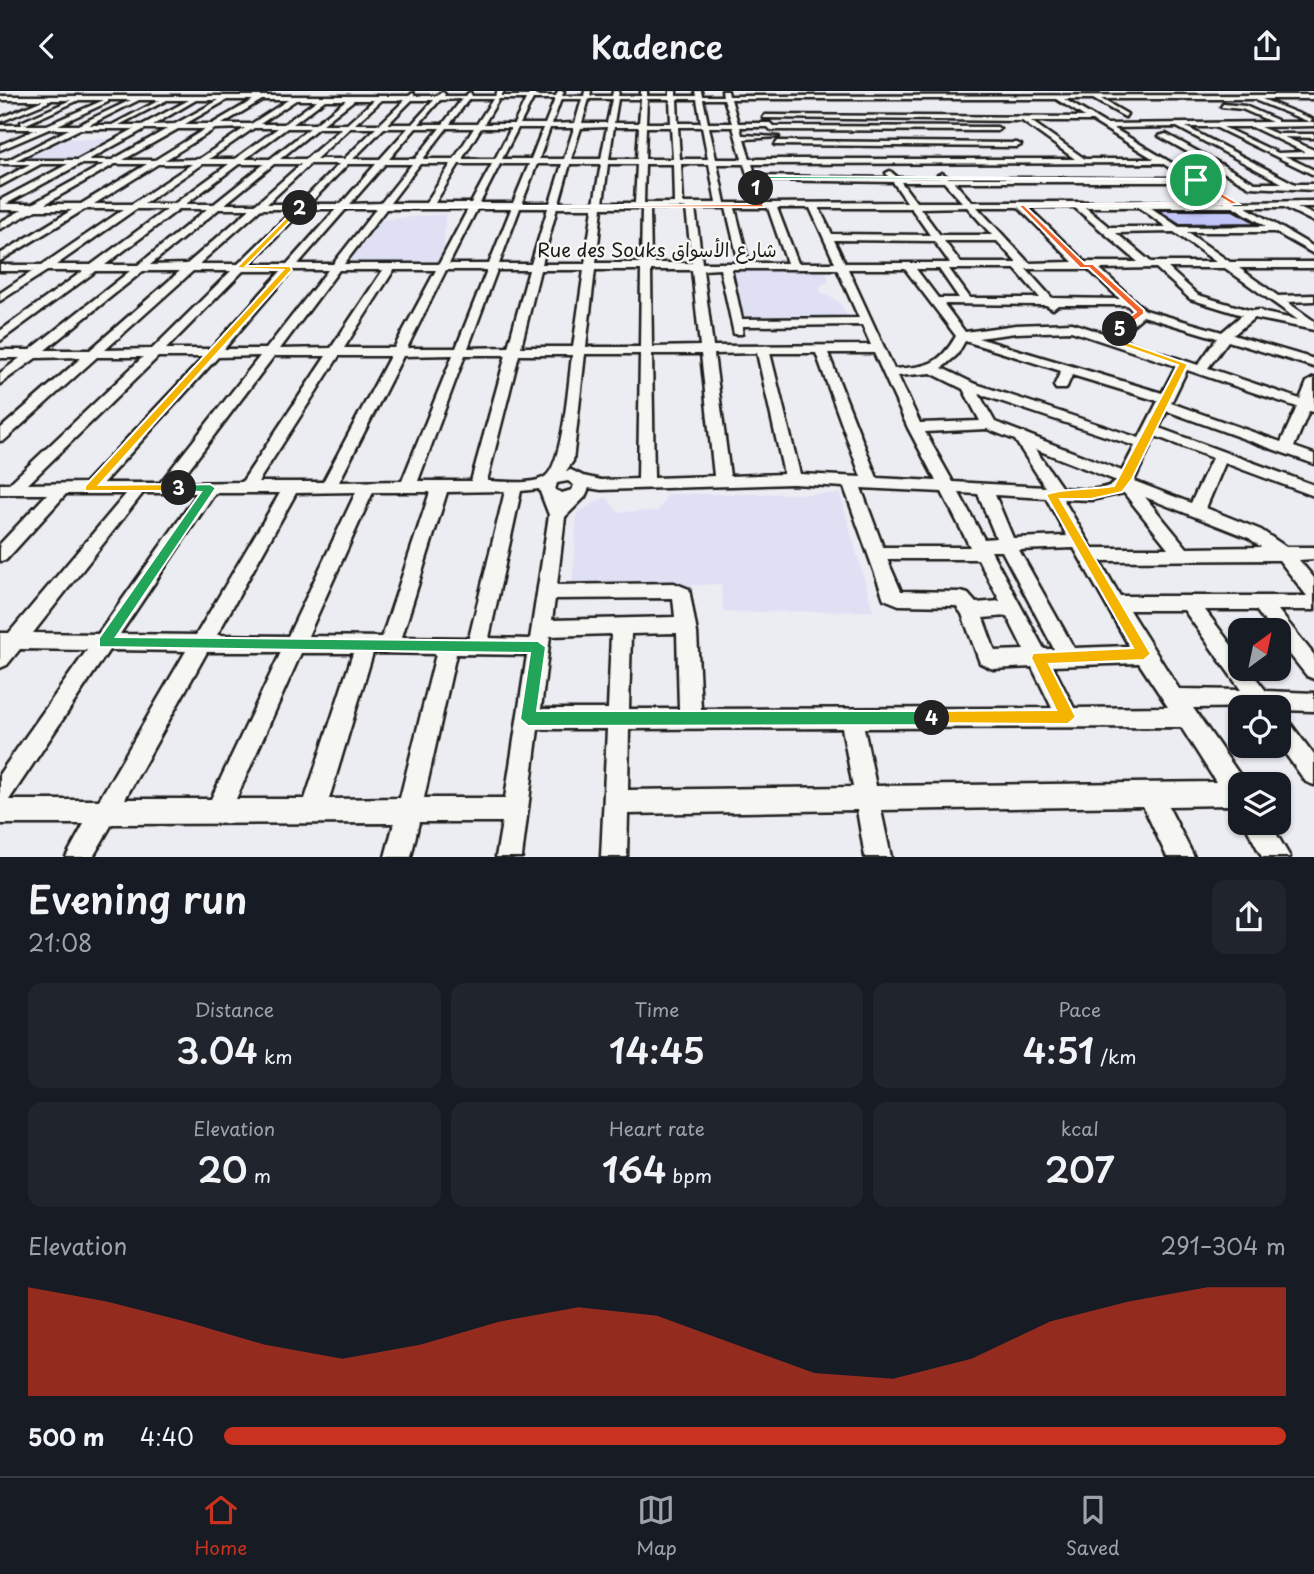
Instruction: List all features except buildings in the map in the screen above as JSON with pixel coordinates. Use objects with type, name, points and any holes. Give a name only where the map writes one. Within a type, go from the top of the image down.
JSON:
[{"type":"street","points":[[0,108],[43,91]]},
{"type":"street","points":[[0,120],[71,91]]},
{"type":"street","points":[[0,133],[98,91]]},
{"type":"street","points":[[0,148],[127,91]]},
{"type":"street","points":[[2,163],[153,91]]},
{"type":"street","points":[[110,127],[182,91]]},
{"type":"street","points":[[0,206],[76,162],[211,91]]},
{"type":"street","points":[[0,226],[239,91]]},
{"type":"street","points":[[0,258],[272,91]]},
{"type":"street","points":[[0,298],[306,91]]},
{"type":"street","points":[[0,337],[333,91]]},
{"type":"street","points":[[905,91],[912,97]]},
{"type":"street","points":[[949,91],[1072,188]]},
{"type":"street","points":[[1046,91],[1314,251]]},
{"type":"street","points":[[1109,91],[1120,97]]},
{"type":"street","points":[[1142,91],[1154,97]]},
{"type":"street","points":[[1175,91],[1187,97]]},
{"type":"street","points":[[1237,91],[1314,123]]},
{"type":"street","points":[[0,98],[324,98],[356,94],[1314,97]]},
{"type":"street","points":[[0,380],[143,268],[356,94]]},
{"type":"street","points":[[0,437],[384,94]]},
{"type":"street","points":[[6,489],[155,353],[414,94]]},
{"type":"street","points":[[89,489],[290,268],[341,206],[441,94]]},
{"type":"street","points":[[165,488],[470,94]]},
{"type":"street","points":[[429,206],[499,94]]},
{"type":"street","points":[[328,487],[533,94]]},
{"type":"street","points":[[408,487],[560,94]]},
{"type":"street","points":[[478,486],[536,268],[587,94]]},
{"type":"street","points":[[509,856],[546,592],[552,493],[565,461],[597,205],[616,94]]},
{"type":"street","points":[[644,94],[641,160],[646,267],[646,483]]},
{"type":"street","points":[[673,94],[677,160],[697,267],[722,479]]},
{"type":"street","points":[[699,94],[713,160],[745,267]]},
{"type":"street","points":[[726,94],[753,178],[794,267]]},
{"type":"street","points":[[755,94],[800,193],[829,237],[915,428],[1013,608],[1068,717]]},
{"type":"street","points":[[1090,97],[1138,115]]},
{"type":"street","points":[[965,104],[1067,104]]},
{"type":"street","points":[[1198,125],[1178,110],[1236,106],[1284,124]]},
{"type":"street","points":[[1274,106],[1314,106]]},
{"type":"street","points":[[980,116],[1025,120],[1125,111]]},
{"type":"street","points":[[1217,114],[1258,114]]},
{"type":"street","points":[[765,117],[1087,115]]},
{"type":"street","points":[[818,117],[849,160]]},
{"type":"street","points":[[863,117],[886,144]]},
{"type":"street","points":[[888,117],[1000,238],[1049,302],[1072,327]]},
{"type":"street","points":[[1025,120],[1083,161]]},
{"type":"street","points":[[1104,126],[1314,123]]},
{"type":"street","points":[[1250,124],[1314,154]]},
{"type":"street","points":[[0,127],[736,125],[829,129],[997,129]]},
{"type":"street","points":[[1175,125],[1296,187]]},
{"type":"street","points":[[1213,125],[1314,173]]},
{"type":"street","points":[[946,129],[977,163]]},
{"type":"street","points":[[1274,135],[1313,137]]},
{"type":"street","points":[[1122,136],[1135,136]]},
{"type":"street","points":[[1149,136],[1197,136]]},
{"type":"street","points":[[1163,136],[1253,185],[1314,187]]},
{"type":"street","points":[[740,137],[840,144],[1017,145]]},
{"type":"street","points":[[1285,140],[1313,137]]},
{"type":"street","points":[[1233,155],[1314,154]]},
{"type":"street","points":[[2,163],[784,159],[977,163],[1163,161]]},
{"type":"street","points":[[880,160],[958,266]]},
{"type":"street","points":[[0,183],[42,162]]},
{"type":"street","points":[[753,178],[800,193],[914,205],[1079,200],[1092,205],[1314,204]]},
{"type":"street","points":[[0,206],[766,206],[800,193],[894,180],[1196,180]]},
{"type":"street","points":[[1001,180],[1010,188]]},
{"type":"street","points":[[1123,180],[1158,204]]},
{"type":"street","points":[[800,193],[841,189]]},
{"type":"street","points":[[1079,200],[1106,230],[1190,295],[1250,314],[1314,327]]},
{"type":"street","points":[[1023,202],[1087,266],[1141,312],[1314,363]]},
{"type":"street","points":[[1140,204],[1314,327]]},
{"type":"street","points":[[1285,204],[1314,219]]},
{"type":"street","points":[[1106,230],[1277,229]]},
{"type":"street","points":[[829,237],[1000,238]]},
{"type":"street","points":[[1296,240],[1314,240]]},
{"type":"street","name":"Rue des Souks شارع الأسواق","points":[[0,268],[1314,265]]},
{"type":"street","points":[[908,266],[962,336],[1164,402],[1314,459]]},
{"type":"street","points":[[942,266],[967,301]]},
{"type":"street","points":[[725,267],[737,327],[866,321]]},
{"type":"street","points":[[246,488],[390,268]]},
{"type":"street","points":[[1275,299],[1314,298]]},
{"type":"street","points":[[936,301],[1130,302]]},
{"type":"street","points":[[1200,370],[1225,336],[1250,314],[1292,311]]},
{"type":"street","points":[[1109,338],[1141,312]]},
{"type":"street","points":[[962,336],[1035,327],[1072,327],[1310,407]]},
{"type":"street","points":[[933,369],[953,352],[962,336]]},
{"type":"street","points":[[0,354],[880,349]]},
{"type":"street","points":[[763,350],[793,479]]},
{"type":"street","points":[[821,350],[870,481]]},
{"type":"street","points":[[6,489],[521,486],[552,493],[579,485],[793,479],[870,481],[1055,495],[1107,493],[1125,481],[1183,364]]},
{"type":"street","points":[[890,373],[933,369],[968,386],[1143,444]]},
{"type":"street","points":[[1060,386],[1068,369]]},
{"type":"street","points":[[1286,449],[1310,407],[1314,382]]},
{"type":"street","points":[[968,386],[989,425]]},
{"type":"street","points":[[915,428],[989,425],[1197,509],[1255,534],[1284,554],[1314,591]]},
{"type":"street","points":[[1151,430],[1314,491]]},
{"type":"street","points":[[1021,438],[1144,654],[1228,779]]},
{"type":"street","points":[[1197,509],[1221,455]]},
{"type":"street","points":[[565,461],[579,485]]},
{"type":"street","points":[[850,481],[894,597],[955,596],[965,602],[971,611],[987,657],[993,660],[1144,654]]},
{"type":"street","points":[[1125,481],[1184,556]]},
{"type":"street","points":[[552,493],[579,485]]},
{"type":"street","points":[[477,646],[521,486]]},
{"type":"street","points":[[79,856],[291,487]]},
{"type":"street","points":[[218,811],[367,487]]},
{"type":"street","points":[[389,646],[440,487]]},
{"type":"street","points":[[0,659],[7,641],[139,488]]},
{"type":"street","points":[[0,793],[210,488]]},
{"type":"street","points":[[0,555],[61,489]]},
{"type":"street","points":[[984,489],[1007,544],[1068,656]]},
{"type":"street","points":[[878,553],[980,549],[1007,544],[1184,556],[1314,553]]},
{"type":"street","points":[[546,592],[679,591],[686,625],[690,717]]},
{"type":"street","points":[[1116,603],[1314,603]]},
{"type":"street","points":[[1261,603],[1314,670]]},
{"type":"street","points":[[1190,604],[1256,695]]},
{"type":"street","points":[[971,611],[1013,608]]},
{"type":"street","points":[[7,641],[477,646],[621,628],[686,625]]},
{"type":"street","points":[[614,856],[621,628]]},
{"type":"street","points":[[313,810],[366,645]]},
{"type":"street","points":[[398,856],[448,646]]},
{"type":"street","points":[[1176,698],[1228,702]]},
{"type":"street","points":[[1291,703],[1314,702]]},
{"type":"street","points":[[528,719],[1188,717]]},
{"type":"street","points":[[850,718],[878,856]]},
{"type":"street","points":[[1291,742],[1314,774]]},
{"type":"street","points":[[1150,795],[1181,856]]},
{"type":"street","points":[[615,802],[1228,796]]},
{"type":"street","points":[[0,812],[515,810]]},
{"type":"street","points":[[1264,835],[1277,856]]},
{"type":"shaded area","points":[[56,139],[115,139],[76,160],[15,160]]},
{"type":"shaded area","points":[[445,214],[444,247],[437,264],[342,264],[377,220]]},
{"type":"shaded area","points":[[730,269],[826,270],[829,281],[820,286],[821,293],[838,301],[850,320],[738,321]]},
{"type":"shaded area","points":[[668,494],[840,494],[873,611],[723,612],[721,584],[572,591],[577,513],[606,497],[618,512],[658,511]]},
{"type":"route","points":[[753,178],[1196,180],[1236,204],[1021,205],[1083,266],[1091,266],[1141,312],[1109,338],[1183,364],[1124,483],[1118,489],[1091,495],[1052,495],[1144,654],[1039,658],[1068,717],[528,719],[538,647],[104,642],[210,488],[89,489],[290,268],[240,268],[302,206],[761,206],[753,178]]}]
